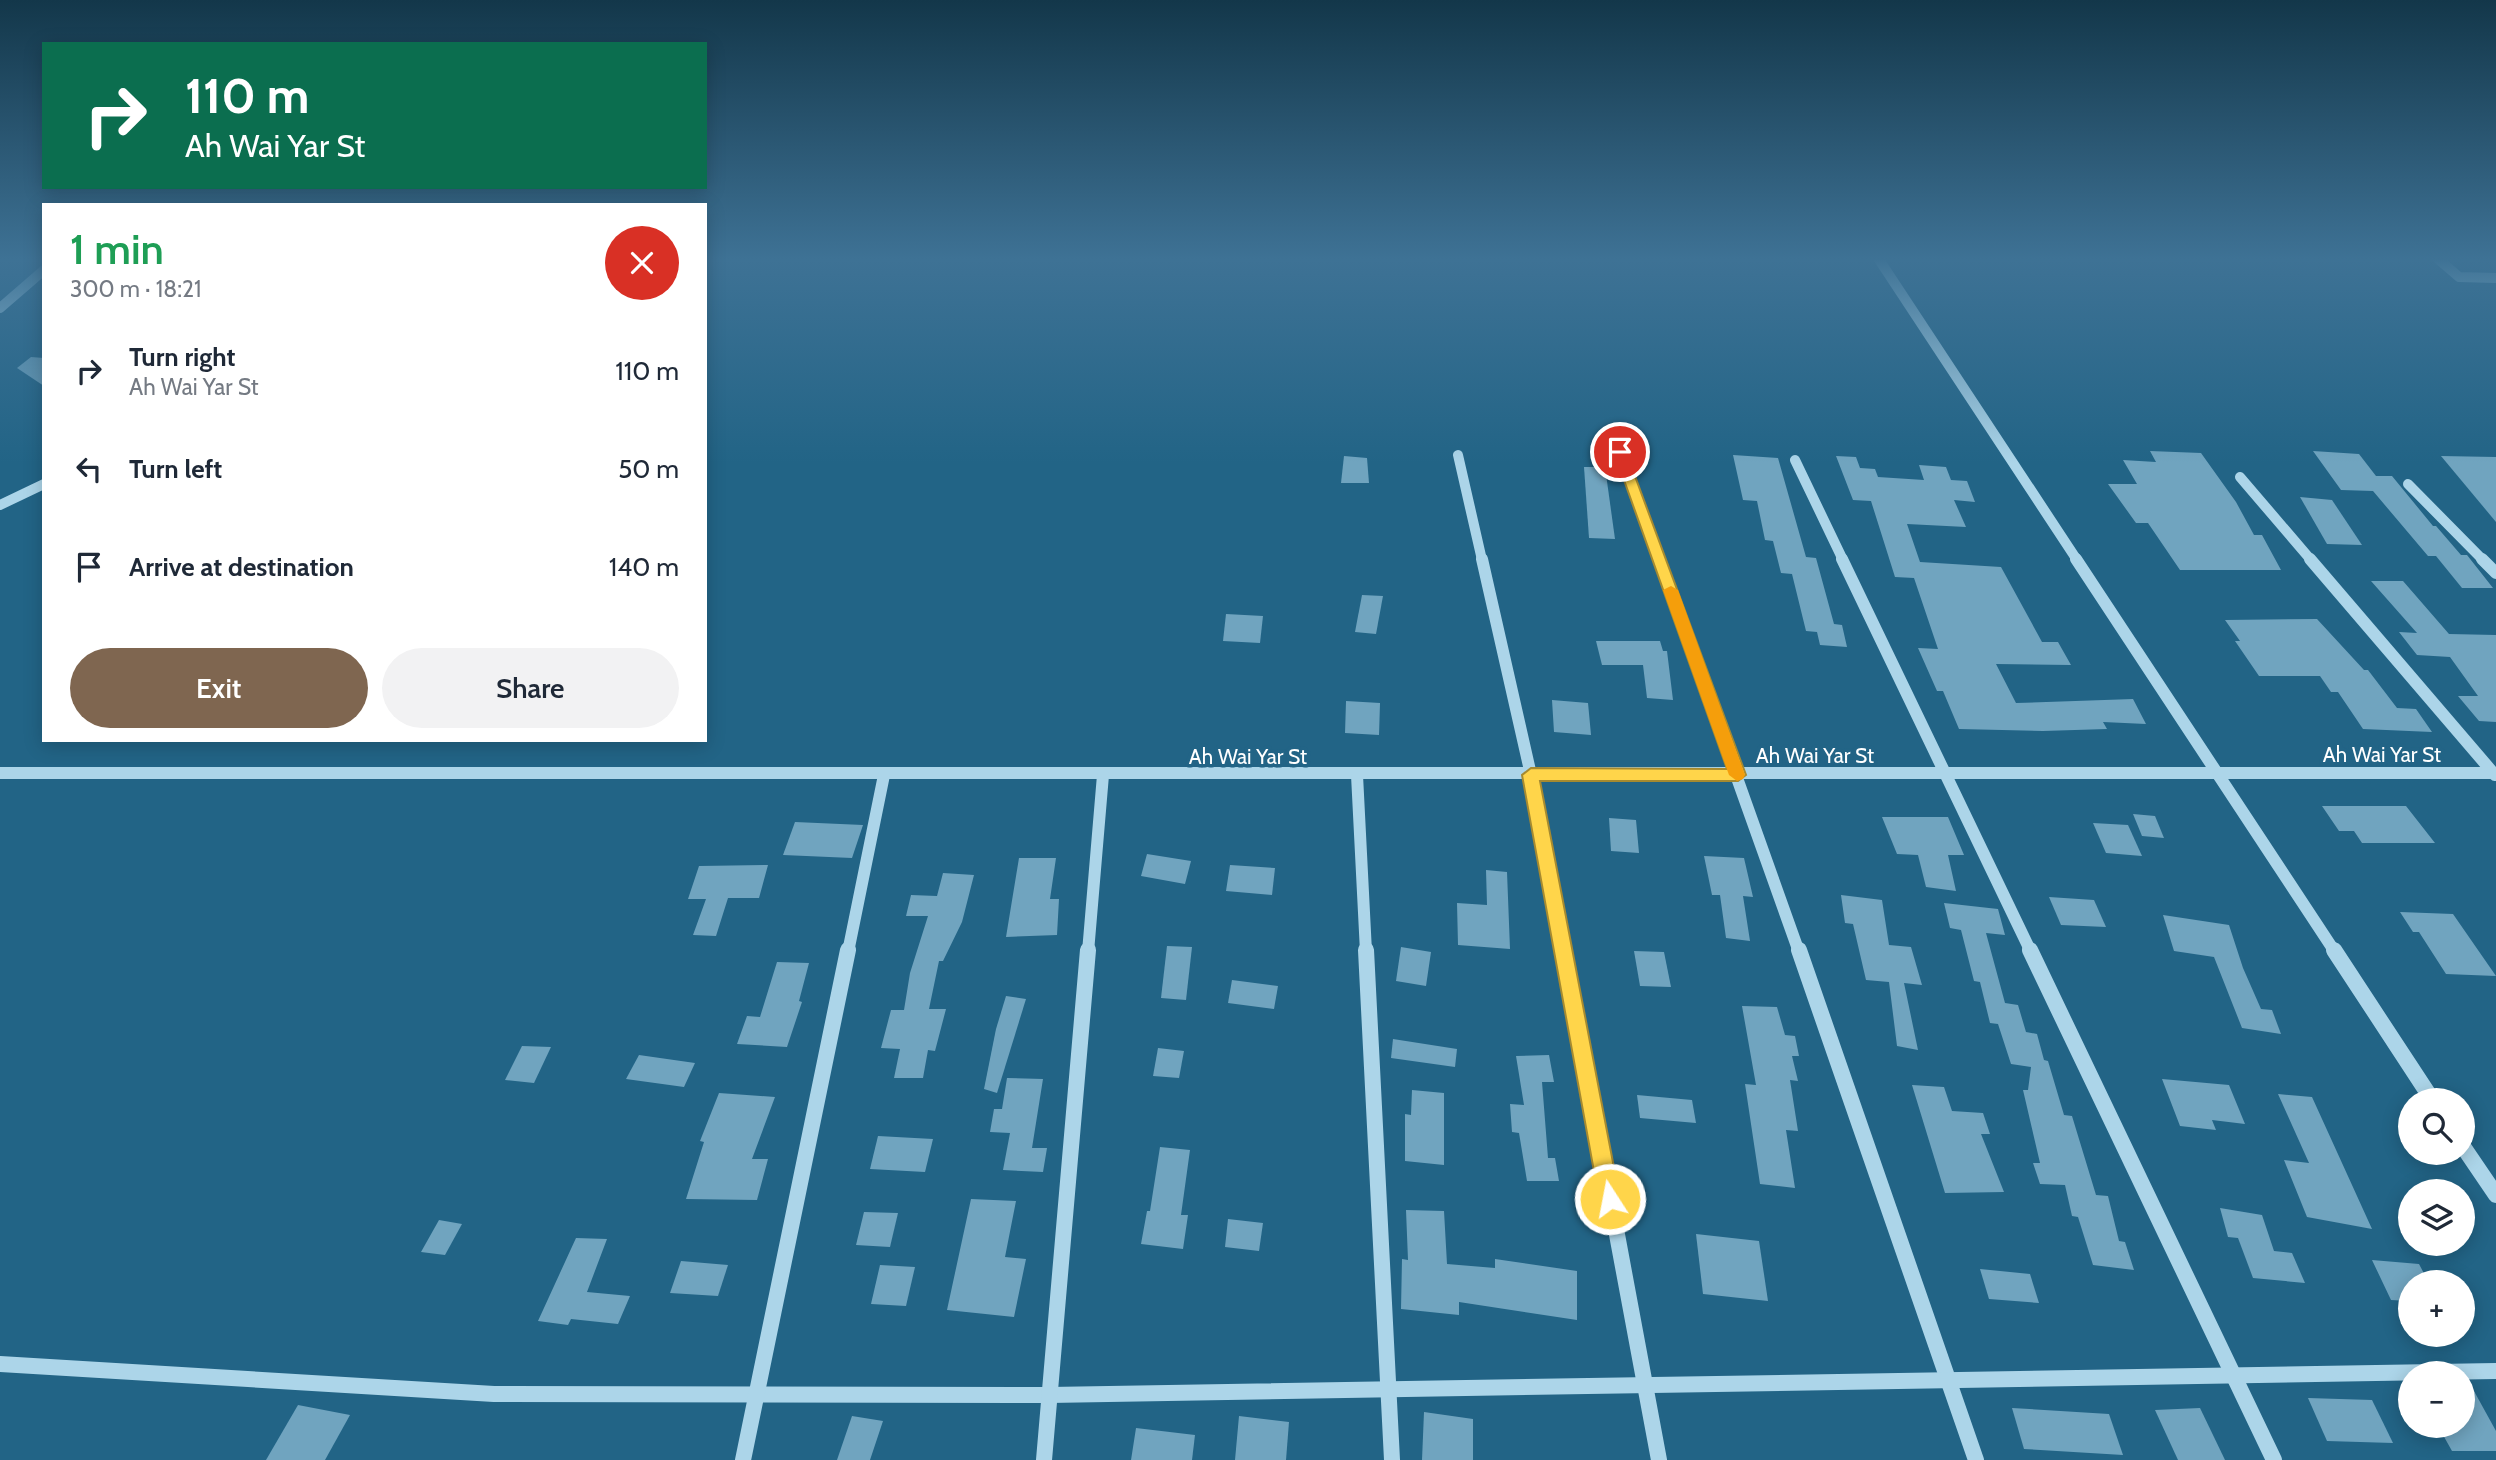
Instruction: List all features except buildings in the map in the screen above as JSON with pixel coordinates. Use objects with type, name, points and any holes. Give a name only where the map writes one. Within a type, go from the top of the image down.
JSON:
[{"type":"street","points":[[1923,326],[2424,1088]]},
{"type":"street","points":[[1620,452],[1738,775],[1976,1460]]},
{"type":"street","points":[[1458,455],[1531,775],[1659,1460]]},
{"type":"street","points":[[1795,460],[2274,1460]]},
{"type":"street","points":[[2241,477],[2495,774]]},
{"type":"street","points":[[2408,484],[2496,573]]},
{"type":"street","points":[[0,505],[42,485]]},
{"type":"street","name":"Ah Wai Yar St","points":[[0,773],[2495,774]]},
{"type":"street","points":[[743,1460],[884,775]]},
{"type":"street","points":[[1044,1460],[1103,775]]},
{"type":"street","points":[[1357,775],[1392,1460]]},
{"type":"street","points":[[2475,1164],[2496,1195]]},
{"type":"street","points":[[0,1364],[494,1394],[1049,1395],[2496,1371]]},
{"type":"slow traffic","points":[[1671,590],[1737,775]]},
{"type":"route","points":[[1610,1199],[1531,775],[1738,775],[1620,452]]}]
